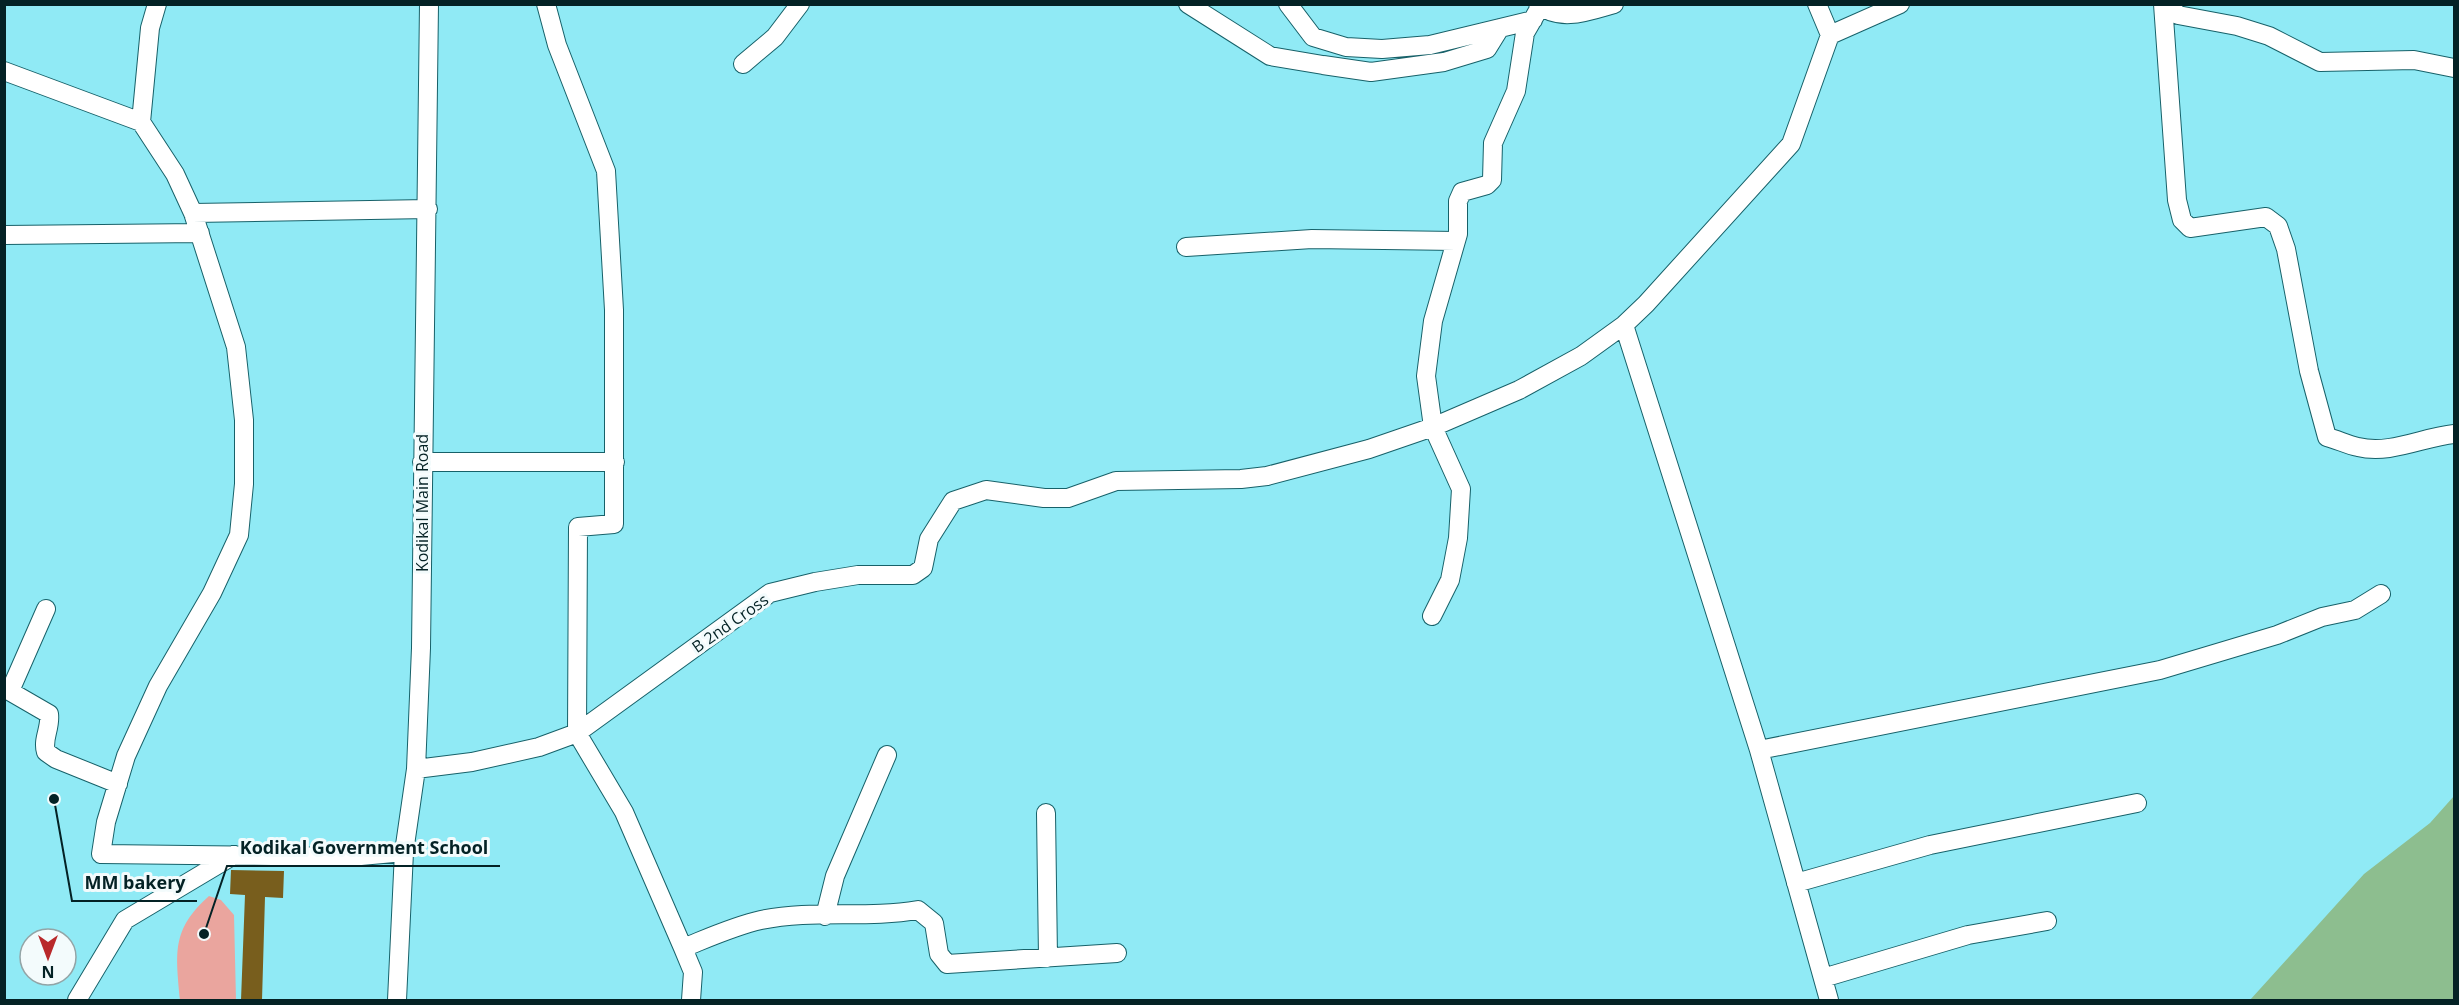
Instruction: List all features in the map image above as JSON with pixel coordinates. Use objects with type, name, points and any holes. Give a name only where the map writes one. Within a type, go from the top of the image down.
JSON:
[{"type":"street","points":[[141,122],[150,28],[157,4]]},
{"type":"street","name":"Kodikal Main Road","points":[[398,1000],[404,852],[416,769],[421,648],[429,4]]},
{"type":"street","points":[[546,4],[557,45],[606,171],[614,310],[614,524],[578,526],[577,733],[624,812],[683,948],[693,972],[691,1000]]},
{"type":"street","points":[[743,64],[775,38],[800,4]]},
{"type":"street","points":[[1188,4],[1270,56],[1371,72],[1444,62],[1488,49],[1500,27]]},
{"type":"street","points":[[1288,4],[1312,37],[1346,47],[1382,49],[1430,45],[1500,27],[1537,10],[1559,15],[1580,13],[1614,4]]},
{"type":"street","points":[[1817,4],[1830,35],[1900,4]]},
{"type":"street","points":[[2163,4],[2177,200],[2182,220],[2190,228],[2266,217],[2278,226],[2286,249],[2309,371],[2327,437],[2359,448],[2383,448],[2403,446],[2432,436],[2454,434]]},
{"type":"street","points":[[2168,4],[2178,15],[2237,26],[2269,36],[2320,62],[2414,60],[2454,68]]},
{"type":"street","points":[[1432,616],[1450,580],[1458,538],[1461,489],[1433,427],[1426,376],[1428,348],[1456,241],[1458,201],[1462,192],[1487,185],[1492,180],[1493,143],[1516,91],[1525,33],[1537,10]]},
{"type":"street","name":"B 2nd Cross","points":[[416,769],[472,762],[539,747],[577,733],[770,593],[858,575],[913,575],[923,568],[929,539],[953,501],[986,490],[1044,498],[1068,498],[1116,481],[1241,479],[1267,476],[1351,454],[1433,427],[1550,373],[1581,356],[1624,325],[1702,245],[1791,144],[1830,35]]},
{"type":"street","points":[[4,71],[141,122],[176,174],[193,213],[236,347],[244,420],[244,484],[239,535],[212,593],[158,686],[126,756],[106,822],[101,854],[350,857],[404,852]]},
{"type":"street","points":[[193,213],[428,209]]},
{"type":"street","points":[[4,234],[200,233]]},
{"type":"street","points":[[1186,247],[1312,239],[1456,241]]},
{"type":"street","points":[[1624,325],[1759,750],[1829,1000]]},
{"type":"street","points":[[422,462],[615,462]]},
{"type":"street","points":[[1759,750],[2160,670],[2277,634],[2322,617],[2355,609],[2381,594]]},
{"type":"street","points":[[45,609],[7,690],[49,714],[50,722],[43,743],[45,752],[56,759],[118,784]]},
{"type":"street","points":[[825,916],[835,876],[887,755]]},
{"type":"street","points":[[1796,883],[1930,845],[2137,803]]},
{"type":"street","points":[[1046,813],[1048,958]]},
{"type":"street","points":[[77,1000],[125,920],[235,855]]},
{"type":"street","points":[[683,948],[761,920],[891,915],[918,910],[934,923],[939,954],[947,964],[1117,953]]},
{"type":"street","points":[[1823,978],[1968,935],[2048,921]]},
{"type":"shaded area","points":[[2454,796],[2454,1000],[2250,1000],[2364,874],[2430,823]]},
{"type":"shaded area","points":[[209,896],[221,900],[234,915],[236,1000],[180,1000],[177,955],[182,931],[197,908]]},
{"type":"building","points":[[231,870],[284,871],[283,898],[265,897],[262,1000],[241,1000],[245,895],[230,894]]},
{"type":"place","name":"MM bakery","points":[[54,799]]},
{"type":"place","name":"Kodikal Government School","points":[[204,934]]}]
